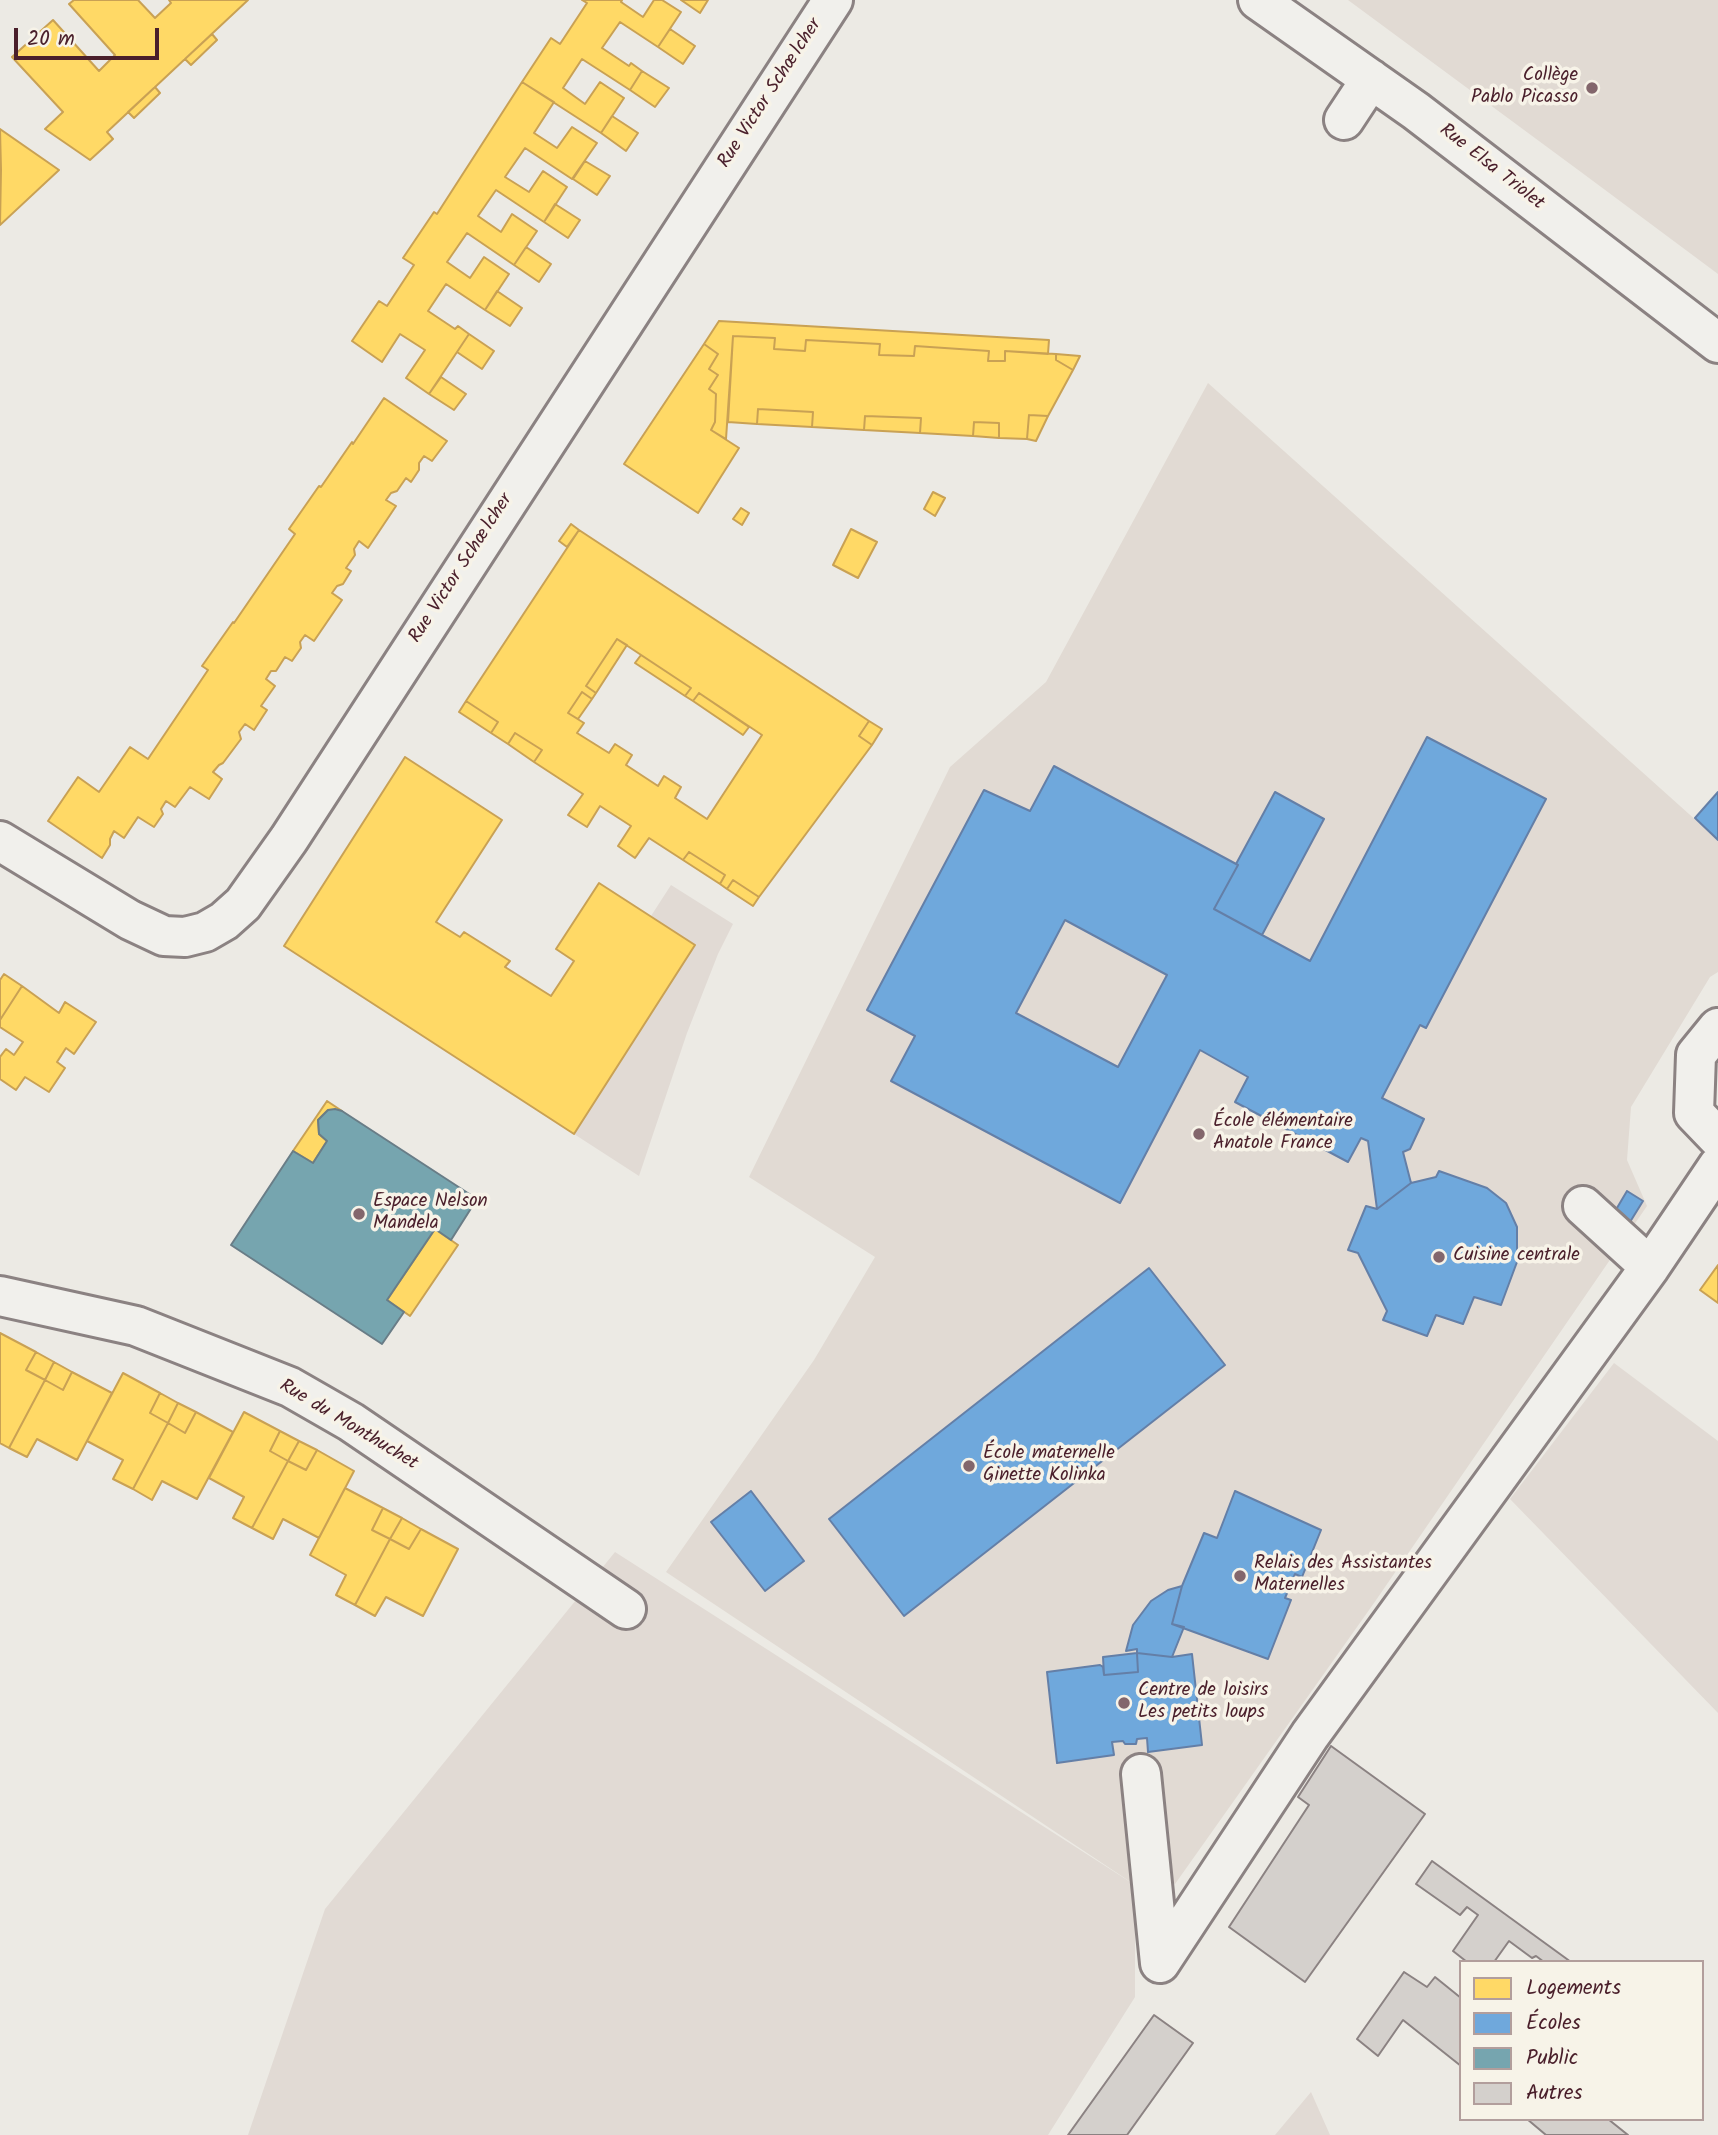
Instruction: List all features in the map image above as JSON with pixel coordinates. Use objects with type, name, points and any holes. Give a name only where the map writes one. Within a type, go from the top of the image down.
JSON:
[{"type":"street","name":"Rue Victor Schœlcher","points":[[0,841],[130,920],[164,936],[185,937],[205,932],[224,921],[243,904],[289,839],[833,0]]},
{"type":"street","name":"Rue Elsa Triolet","points":[[1258,0],[1416,111],[1718,343]]},
{"type":"street","points":[[1344,120],[1371,79]]},
{"type":"street","points":[[1718,1028],[1696,1055],[1694,1113],[1718,1138]]},
{"type":"street","points":[[1141,1774],[1160,1963],[1310,1735],[1650,1267],[1718,1166]]},
{"type":"street","points":[[1583,1206],[1650,1267]]},
{"type":"street","name":"Rue du Monthuchet","points":[[0,1296],[136,1326],[290,1387],[351,1422],[626,1609]]},
{"type":"shaded area","name":"Collège Pablo Picasso","points":[[1348,0],[1718,0],[1718,274],[1585,175]]},
{"type":"shaded area","name":"École élémentaire Anatole France","points":[[1208,383],[1718,840],[1718,972],[1710,977],[1631,1107],[1627,1160],[1647,1206],[1374,1603],[1175,1884],[1157,1873],[1135,1885],[666,1572],[814,1360],[875,1257],[749,1177],[950,767],[1046,682]]},
{"type":"shaded area","points":[[671,885],[733,924],[718,954],[687,1033],[639,1176],[574,1134],[695,945],[651,916]]},
{"type":"shaded area","points":[[1614,1363],[1718,1441],[1718,1713],[1510,1499]]},
{"type":"shaded area","points":[[615,1552],[1135,1885],[1135,1997],[1048,2135],[248,2135],[325,1909]]},
{"type":"shaded area","points":[[1311,2092],[1330,2135],[1275,2135]]},
{"type":"building: Logements","points":[[74,0],[138,0],[155,18],[171,3],[169,0],[248,0],[107,132],[113,139],[90,160],[45,129],[63,112],[12,57],[53,20],[99,71],[115,55],[69,4]]},
{"type":"building: Logements","points":[[582,0],[622,0],[621,2],[643,17],[654,0],[662,0],[681,12],[658,47],[620,22],[602,48],[629,66],[631,63],[642,71],[630,90],[582,59],[563,88],[585,104],[600,82],[624,98],[601,133],[522,82],[551,38],[560,44],[587,3]]},
{"type":"building: Logements","points":[[681,0],[708,0],[700,13]]},
{"type":"building: Logements","points":[[670,29],[695,46],[683,64],[658,47]]},
{"type":"building: Logements","points":[[212,34],[217,40],[191,65],[185,59]]},
{"type":"building: Logements","points":[[642,71],[669,88],[655,107],[630,90]]},
{"type":"building: Logements","points":[[522,82],[554,102],[534,133],[557,148],[572,127],[597,143],[572,179],[525,148],[505,177],[529,192],[543,171],[567,187],[544,222],[496,190],[478,216],[501,232],[512,214],[537,231],[514,265],[467,233],[447,262],[470,278],[484,257],[509,274],[485,310],[446,284],[428,311],[455,329],[458,326],[469,334],[429,394],[406,378],[425,350],[400,334],[382,362],[352,341],[379,301],[387,306],[414,265],[403,258],[434,212],[437,214]]},
{"type":"building: Logements","points":[[155,87],[160,93],[134,118],[128,112]]},
{"type":"building: Logements","points":[[612,116],[638,133],[626,151],[601,133]]},
{"type":"building: Logements","points":[[0,129],[59,170],[0,225],[1,170]]},
{"type":"building: Logements","points":[[585,161],[610,176],[597,195],[573,179]]},
{"type":"building: Logements","points":[[555,204],[580,220],[568,238],[544,222]]},
{"type":"building: Logements","points":[[526,247],[551,264],[539,282],[514,265]]},
{"type":"building: Logements","points":[[497,291],[522,308],[510,326],[485,310]]},
{"type":"building: Logements","points":[[719,321],[1049,340],[1048,354],[1005,351],[1005,361],[988,361],[989,351],[915,346],[914,356],[879,355],[880,344],[806,340],[805,351],[774,349],[775,338],[733,336],[726,439],[711,430],[715,422],[716,394],[709,389],[718,375],[709,369],[718,354],[704,344]]},
{"type":"building: Logements","points":[[469,334],[494,351],[482,369],[457,352]]},
{"type":"building: Logements","points":[[733,336],[775,338],[774,349],[805,351],[806,340],[880,344],[879,355],[914,356],[915,346],[989,351],[988,361],[1005,361],[1005,351],[1056,354],[1056,360],[1073,370],[1048,416],[1029,415],[1027,439],[999,438],[999,423],[974,422],[973,436],[920,433],[921,418],[865,416],[864,430],[812,427],[813,412],[758,409],[757,424],[728,422]]},
{"type":"building: Logements","points":[[704,344],[718,354],[709,369],[718,375],[709,389],[716,394],[715,422],[711,430],[739,448],[698,513],[624,464]]},
{"type":"building: Logements","points":[[1056,354],[1080,356],[1073,370],[1056,360]]},
{"type":"building: Logements","points":[[441,377],[466,394],[454,410],[429,394]]},
{"type":"building: Logements","points":[[384,398],[447,441],[432,461],[424,456],[411,482],[406,478],[386,500],[396,506],[368,548],[359,541],[354,549],[355,555],[346,568],[351,571],[343,584],[337,586],[332,593],[342,600],[314,641],[305,635],[300,642],[301,648],[292,661],[285,657],[276,671],[271,671],[266,679],[275,686],[261,706],[267,710],[254,730],[245,724],[239,732],[241,739],[213,772],[222,779],[209,799],[190,787],[175,807],[166,801],[161,809],[163,814],[154,827],[138,817],[124,838],[114,831],[102,858],[48,821],[78,777],[99,792],[130,747],[148,759],[208,670],[202,666],[295,534],[289,529]]},
{"type":"building: Logements","points":[[758,409],[813,412],[812,427],[757,424]]},
{"type":"building: Logements","points":[[1029,415],[1048,416],[1036,441],[1027,439]]},
{"type":"building: Logements","points":[[865,416],[921,418],[920,433],[864,430]]},
{"type":"building: Logements","points":[[974,422],[999,423],[999,438],[973,436]]},
{"type":"building: Logements","points":[[933,492],[945,498],[935,516],[924,509]]},
{"type":"building: Logements","points":[[741,508],[749,513],[742,525],[733,519]]},
{"type":"building: Logements","points":[[571,524],[579,530],[567,547],[559,541]]},
{"type":"building: Logements","points":[[851,529],[877,542],[858,578],[833,565]]},
{"type":"building: Logements","points":[[579,530],[869,721],[859,736],[872,745],[759,897],[733,880],[727,889],[720,884],[725,875],[689,852],[683,860],[649,838],[635,858],[618,846],[631,826],[600,806],[587,827],[568,815],[583,794],[534,762],[542,750],[515,733],[508,744],[491,733],[498,722],[466,701]],"holes":[[[617,639],[691,688],[685,696],[693,701],[699,693],[762,735],[707,819],[675,798],[681,787],[664,776],[658,786],[626,765],[632,755],[615,744],[609,753],[577,733],[584,723],[568,713],[582,692],[592,699],[596,693],[586,686]]]},
{"type":"building: Logements","points":[[617,639],[627,645],[596,693],[586,686]]},
{"type":"building: Logements","points":[[641,655],[691,688],[685,696],[635,663]]},
{"type":"building: Logements","points":[[582,692],[592,699],[578,719],[568,713]]},
{"type":"building: Logements","points":[[699,693],[749,727],[743,735],[693,701]]},
{"type":"building: Logements","points":[[466,701],[498,722],[491,733],[459,712]]},
{"type":"building: Logements","points":[[869,721],[882,729],[872,745],[859,736]]},
{"type":"building: Logements","points":[[515,733],[542,750],[534,762],[508,744]]},
{"type":"building: Logements","points":[[405,757],[502,820],[436,922],[460,937],[464,932],[510,961],[505,967],[551,996],[574,961],[556,949],[599,883],[695,945],[574,1134],[284,946]]},
{"type":"building: Logements","points":[[689,852],[725,875],[720,884],[683,860]]},
{"type":"building: Logements","points":[[733,880],[759,897],[753,906],[727,889]]},
{"type":"building: Logements","points":[[4,974],[22,986],[0,1020],[0,980]]},
{"type":"building: Logements","points":[[22,986],[59,1013],[65,1002],[96,1022],[74,1054],[66,1048],[57,1062],[65,1068],[49,1092],[25,1077],[16,1090],[0,1079],[0,1057],[6,1049],[14,1055],[23,1042],[0,1027],[0,1020]]},
{"type":"building: Logements","points":[[327,1101],[342,1111],[328,1110],[318,1120],[319,1134],[327,1141],[313,1163],[293,1151]]},
{"type":"building: Logements","points":[[435,1229],[458,1245],[410,1316],[387,1300]]},
{"type":"building: Logements","points":[[1718,1265],[1718,1303],[1700,1290]]},
{"type":"building: Logements","points":[[0,1333],[36,1352],[26,1370],[45,1380],[9,1448],[0,1443]]},
{"type":"building: Logements","points":[[36,1352],[54,1362],[45,1380],[26,1370]]},
{"type":"building: Logements","points":[[54,1362],[72,1372],[63,1390],[45,1380]]},
{"type":"building: Logements","points":[[72,1372],[112,1393],[77,1460],[37,1439],[27,1457],[9,1448],[45,1380],[63,1390]]},
{"type":"building: Logements","points":[[123,1373],[160,1393],[150,1413],[168,1423],[133,1489],[113,1479],[123,1460],[87,1441]]},
{"type":"building: Logements","points":[[160,1393],[178,1403],[168,1423],[150,1413]]},
{"type":"building: Logements","points":[[178,1403],[196,1412],[185,1433],[168,1423]]},
{"type":"building: Logements","points":[[196,1412],[233,1432],[197,1499],[162,1481],[152,1500],[133,1489],[168,1423],[185,1433]]},
{"type":"building: Logements","points":[[244,1412],[280,1431],[270,1451],[288,1461],[252,1528],[233,1518],[244,1497],[209,1478]]},
{"type":"building: Logements","points":[[280,1431],[299,1441],[288,1461],[270,1451]]},
{"type":"building: Logements","points":[[299,1441],[317,1450],[306,1470],[288,1461]]},
{"type":"building: Logements","points":[[317,1450],[354,1471],[319,1538],[283,1519],[273,1539],[252,1528],[288,1461],[306,1470]]},
{"type":"building: Logements","points":[[345,1488],[383,1508],[372,1530],[390,1539],[355,1605],[336,1595],[346,1575],[310,1555]]},
{"type":"building: Logements","points":[[383,1508],[402,1518],[390,1539],[372,1530]]},
{"type":"building: Logements","points":[[402,1518],[421,1529],[409,1549],[390,1539]]},
{"type":"building: Logements","points":[[421,1529],[458,1549],[423,1616],[386,1597],[375,1616],[355,1605],[390,1539],[409,1549]]},
{"type":"building: Écoles","points":[[1427,737],[1546,799],[1426,1028],[1420,1025],[1382,1098],[1424,1119],[1410,1149],[1403,1152],[1411,1183],[1377,1209],[1368,1141],[1361,1138],[1348,1162],[1235,1102],[1248,1077],[1200,1050],[1120,1203],[891,1081],[915,1036],[867,1010],[984,790],[1030,811],[1054,766],[1238,865],[1214,909],[1310,961]],"holes":[[[1065,920],[1167,975],[1118,1067],[1016,1013]]]},
{"type":"building: Écoles","points":[[1275,792],[1324,819],[1262,935],[1214,909]]},
{"type":"building: Écoles","points":[[1718,792],[1718,840],[1695,818]]},
{"type":"building: Écoles","name":"Cuisine centrale","points":[[1439,1171],[1487,1188],[1506,1203],[1517,1227],[1517,1262],[1501,1305],[1474,1297],[1463,1324],[1436,1315],[1427,1336],[1383,1320],[1387,1311],[1358,1253],[1348,1250],[1366,1206],[1377,1209],[1411,1183],[1436,1177]]},
{"type":"building: Écoles","points":[[1627,1191],[1643,1201],[1630,1222],[1614,1213]]},
{"type":"building: Écoles","points":[[1149,1268],[1225,1365],[904,1616],[829,1519]]},
{"type":"building: Écoles","points":[[751,1491],[804,1561],[765,1591],[711,1522]]},
{"type":"building: Écoles","name":"Relais des Assistantes Maternelles","points":[[1235,1491],[1321,1530],[1302,1577],[1295,1574],[1285,1598],[1291,1600],[1268,1659],[1172,1624],[1182,1586],[1204,1533],[1217,1538]]},
{"type":"building: Écoles","points":[[1182,1586],[1172,1624],[1184,1627],[1172,1657],[1137,1653],[1137,1649],[1126,1651],[1133,1625],[1151,1601],[1168,1590]]},
{"type":"building: Écoles","name":"Centre de loisirs Les petits loups","points":[[1137,1653],[1172,1657],[1192,1654],[1202,1745],[1148,1752],[1147,1738],[1137,1739],[1136,1744],[1112,1742],[1114,1755],[1057,1763],[1047,1672],[1100,1665],[1104,1675],[1138,1672]]},
{"type":"building: Écoles","points":[[1137,1653],[1138,1672],[1104,1675],[1103,1657]]},
{"type":"building: Public","name":"Espace Nelson Mandela","points":[[335,1109],[477,1199],[451,1240],[435,1229],[387,1300],[404,1312],[382,1344],[231,1245],[293,1151],[313,1163],[327,1141],[319,1134],[318,1120],[328,1110]]},
{"type":"building: Autres","points":[[1331,1746],[1425,1814],[1305,1982],[1229,1927],[1309,1805],[1298,1797]]},
{"type":"building: Autres","points":[[1432,1861],[1568,1960],[1541,1960],[1536,1956],[1532,1958],[1509,1941],[1495,1960],[1464,1960],[1453,1951],[1478,1915],[1467,1907],[1460,1915],[1416,1884]]},
{"type":"building: Autres","points":[[1404,1972],[1427,1987],[1435,1977],[1459,1996],[1459,2064],[1403,2020],[1378,2056],[1357,2039]]},
{"type":"building: Autres","points":[[1154,2015],[1193,2043],[1127,2135],[1068,2135]]},
{"type":"building: Autres","points":[[1529,2121],[1610,2121],[1628,2135],[1546,2135]]},
{"type":"place","name":"Collège Pablo Picasso","points":[[1592,88]]},
{"type":"place","name":"École élémentaire Anatole France","points":[[1199,1134]]},
{"type":"place","name":"Espace Nelson Mandela","points":[[359,1214]]},
{"type":"place","name":"Cuisine centrale","points":[[1439,1257]]},
{"type":"place","name":"École maternelle Ginette Kolinka","points":[[969,1466]]},
{"type":"place","name":"Relais des Assistantes Maternelles","points":[[1240,1576]]},
{"type":"place","name":"Centre de loisirs Les petits loups","points":[[1124,1703]]}]
